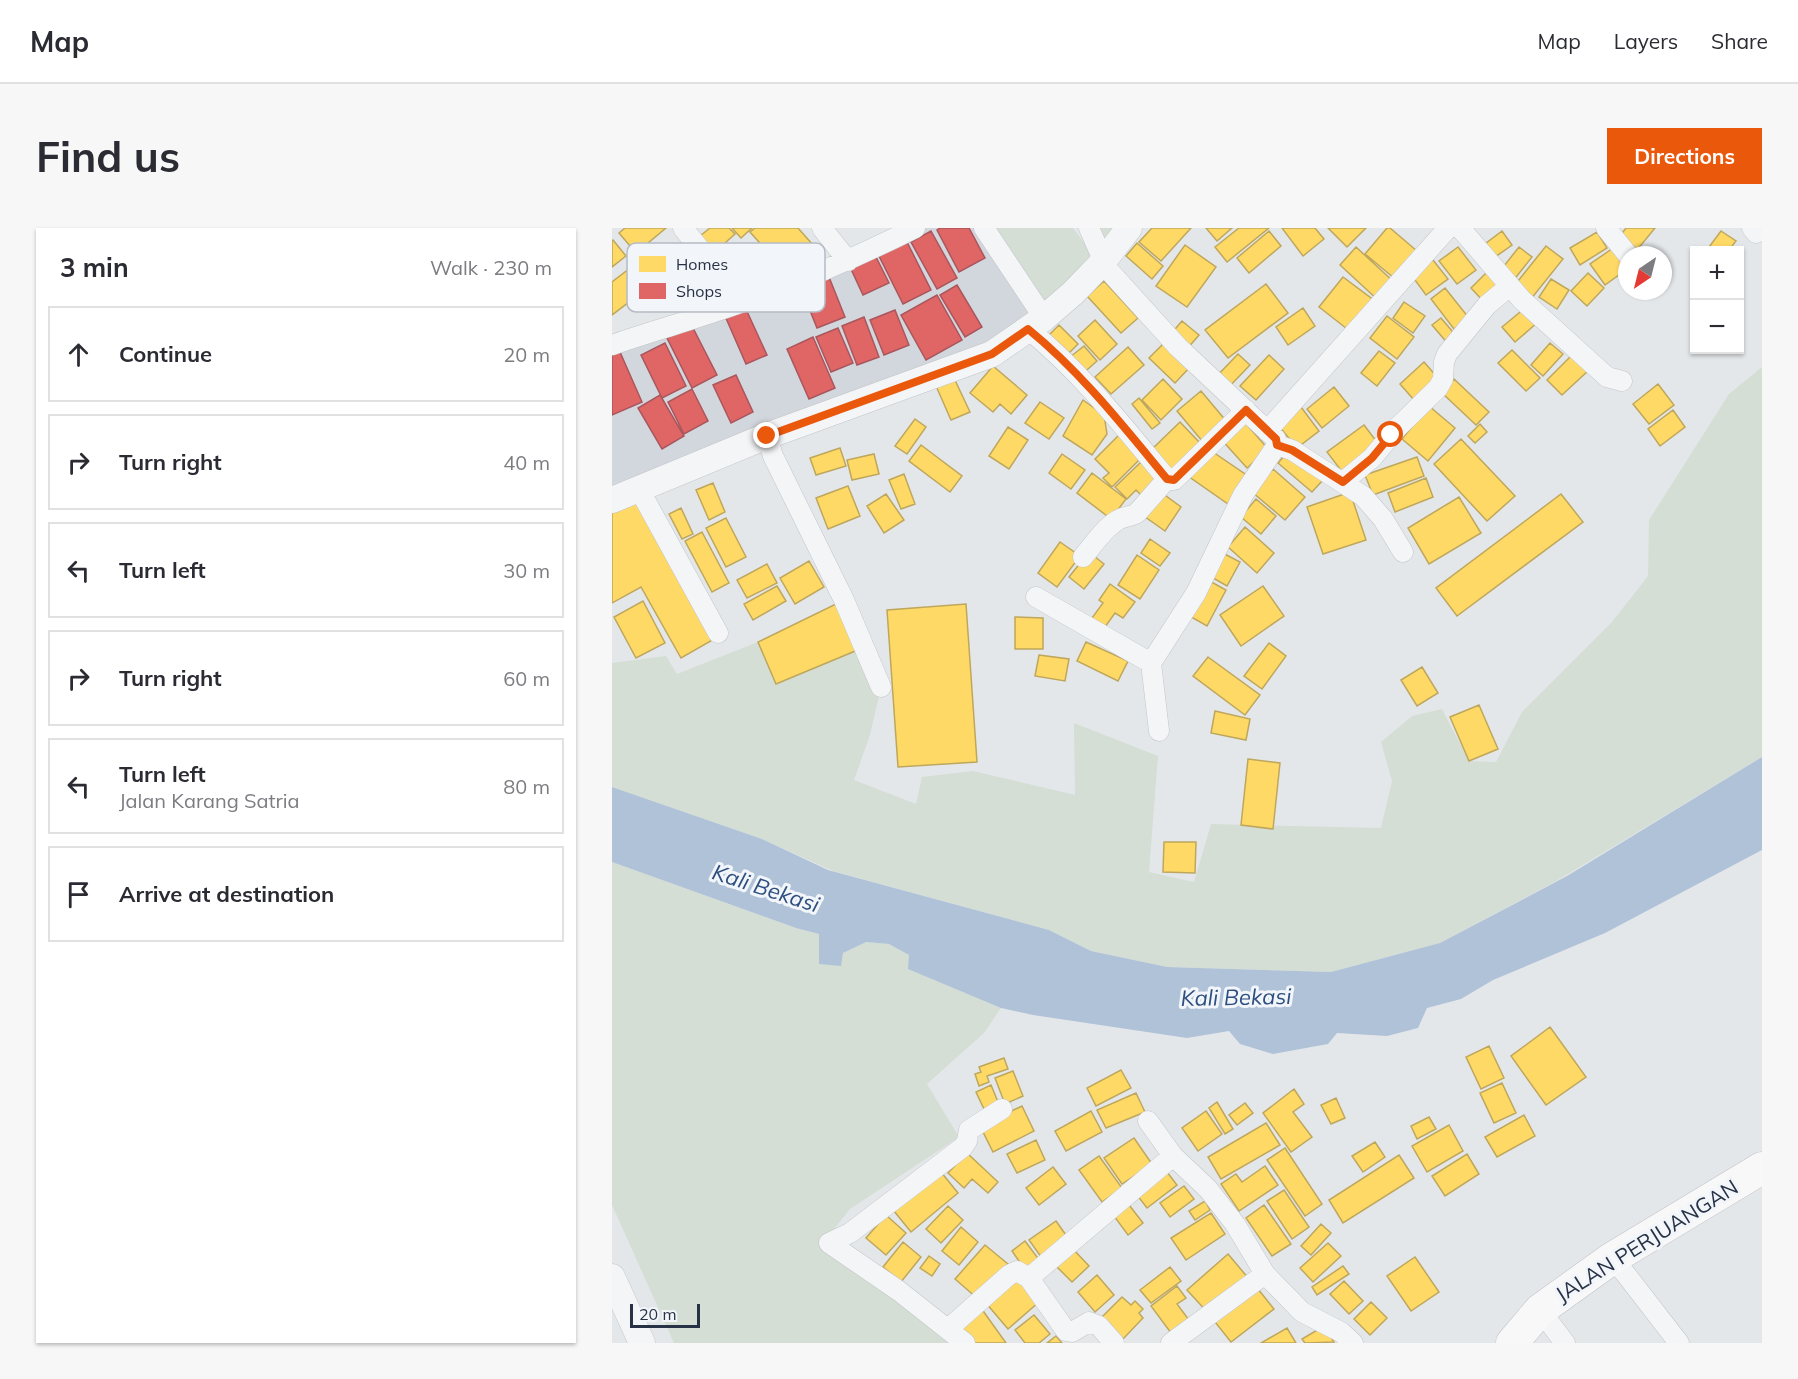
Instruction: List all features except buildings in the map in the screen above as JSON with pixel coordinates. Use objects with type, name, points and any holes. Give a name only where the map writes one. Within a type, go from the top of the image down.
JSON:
[{"type":"main road","name":"JALAN PERJUANGAN","points":[[1512,1343],[1540,1310],[1611,1259],[1762,1168]]},
{"type":"street","points":[[683,228],[695,243]]},
{"type":"street","points":[[822,228],[848,261]]},
{"type":"street","points":[[825,270],[915,228]]},
{"type":"street","points":[[984,228],[1049,347],[1107,408],[1167,479],[1174,480],[1246,410]]},
{"type":"street","points":[[1089,228],[1102,263],[1178,347],[1246,410],[1272,438],[1364,496],[1383,519],[1403,552]]},
{"type":"street","points":[[612,500],[767,436],[992,354],[1036,324],[1073,293],[1102,263],[1129,228]]},
{"type":"street","points":[[1159,731],[1151,663],[1196,593],[1272,438],[1448,228]]},
{"type":"street","points":[[1460,228],[1522,300],[1607,376],[1622,381]]},
{"type":"street","points":[[1606,228],[1621,246]]},
{"type":"street","points":[[1343,482],[1372,458],[1398,427],[1438,388],[1443,379],[1447,354],[1487,306],[1510,286]]},
{"type":"street","points":[[612,344],[711,312]]},
{"type":"street","points":[[767,436],[774,456],[844,600],[881,687]]},
{"type":"street","points":[[1083,557],[1114,522],[1137,513],[1167,479]]},
{"type":"street","points":[[639,489],[718,633]]},
{"type":"street","points":[[1036,597],[1151,663]]},
{"type":"street","points":[[965,1343],[900,1291],[846,1257],[830,1244],[850,1233],[963,1148],[969,1130],[1002,1109]]},
{"type":"street","points":[[1148,1121],[1173,1156],[1214,1198],[1235,1224],[1265,1274],[1302,1312],[1341,1332],[1353,1343]]},
{"type":"street","points":[[1029,1278],[1173,1156]]},
{"type":"street","points":[[1611,1259],[1624,1272],[1679,1343]]},
{"type":"street","points":[[948,1329],[1009,1275],[1017,1271],[1029,1278],[1066,1331],[1072,1332],[1089,1322],[1099,1326],[1114,1343]]},
{"type":"street","points":[[1171,1343],[1265,1274]]},
{"type":"street","points":[[612,1277],[642,1343]]},
{"type":"street","points":[[1540,1310],[1565,1343]]},
{"type":"shaded area","points":[[915,228],[984,228],[1044,318],[992,354],[612,500],[612,345],[697,312],[825,312],[825,263]]},
{"type":"shaded area","points":[[984,228],[1073,228],[1095,257],[1089,228],[1129,228],[1044,318]]},
{"type":"shaded area","points":[[1762,367],[1762,757],[1558,880],[1440,943],[1331,972],[1167,967],[1091,951],[1049,930],[833,871],[762,839],[612,787],[612,663],[666,656],[677,674],[758,642],[776,683],[864,648],[881,687],[870,735],[854,780],[916,804],[922,777],[973,771],[1075,795],[1074,723],[1158,756],[1149,872],[1194,882],[1211,824],[1381,828],[1392,781],[1381,742],[1412,716],[1442,709],[1469,761],[1496,762],[1522,712],[1612,622],[1648,576],[1649,520],[1729,394]]},
{"type":"shaded area","points":[[612,862],[796,928],[819,934],[843,953],[865,942],[889,944],[909,955],[909,969],[1001,1008],[984,1033],[927,1084],[959,1137],[850,1209],[823,1243],[956,1343],[674,1343],[612,1205]]},
{"type":"water","name":"Kali Bekasi","points":[[1762,757],[1762,850],[1605,933],[1493,980],[1461,999],[1427,1008],[1418,1028],[1387,1036],[1337,1033],[1328,1044],[1273,1054],[1240,1044],[1229,1031],[1187,1038],[1033,1015],[1001,1008],[908,969],[909,955],[889,944],[866,942],[843,953],[841,966],[819,964],[819,934],[796,928],[612,862],[612,787],[762,839],[828,870],[1049,930],[1091,951],[1167,967],[1331,972],[1440,943],[1567,876]]},
{"type":"route","points":[[767,436],[992,354],[1028,329],[1049,347],[1107,408],[1170,480],[1174,480],[1246,410],[1276,439],[1277,445],[1292,450],[1343,482],[1372,458],[1391,435]]}]
